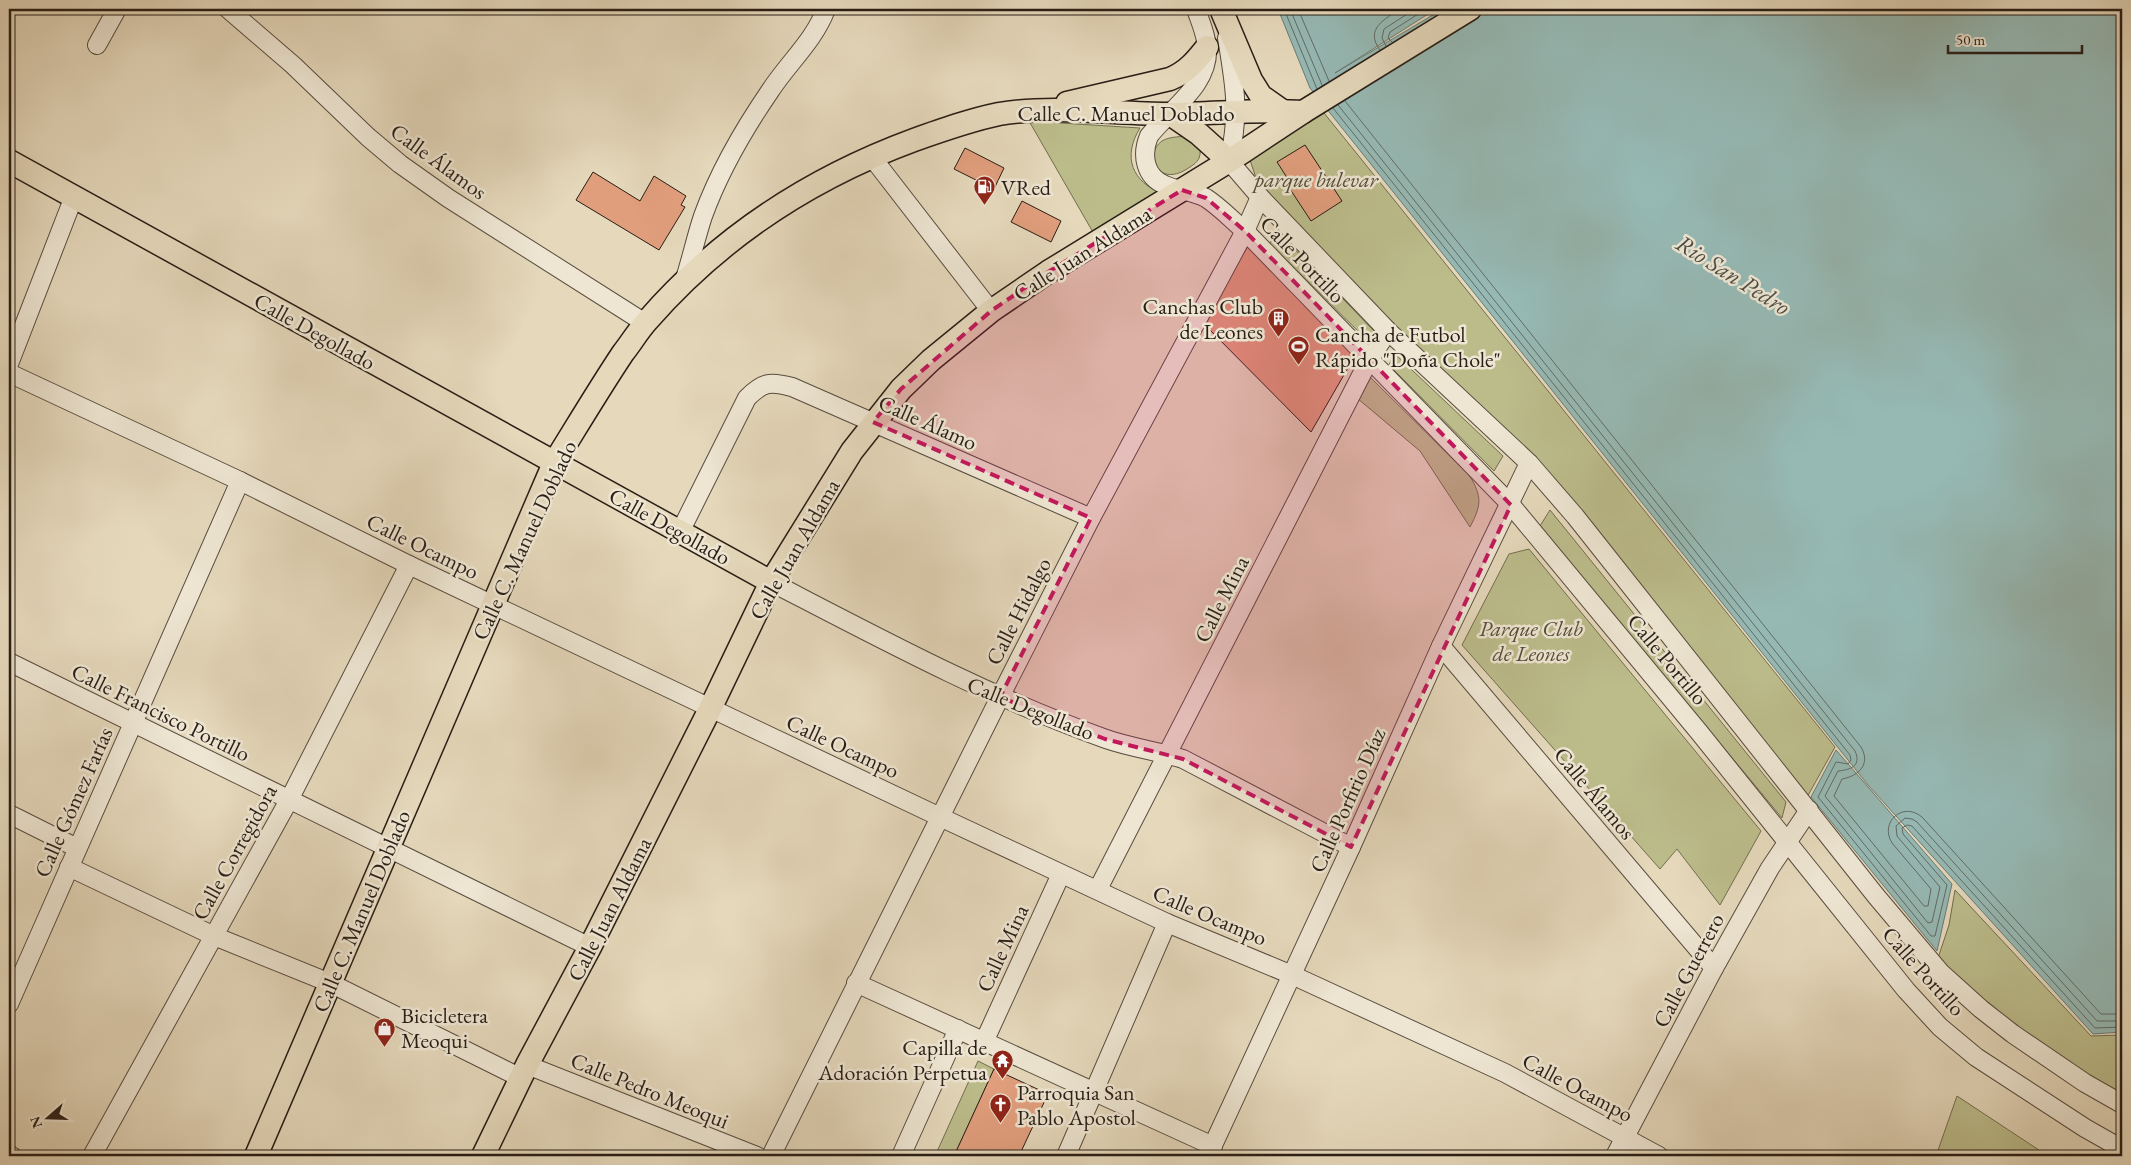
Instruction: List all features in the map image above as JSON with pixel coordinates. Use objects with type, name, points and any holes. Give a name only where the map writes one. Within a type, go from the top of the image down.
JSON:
[{"type":"main road","points":[[1221,9],[1251,80],[1261,96],[1280,110]]},
{"type":"main road","name":"Calle Juan Aldama","points":[[483,1156],[710,709],[771,582],[828,487],[873,422],[901,389],[932,360],[991,311],[1048,272],[1229,161],[1307,110],[1470,9]]},
{"type":"main road","points":[[1035,110],[1170,79],[1183,73],[1207,47]]},
{"type":"main road","name":"Calle C. Manuel Doblado","points":[[256,1156],[554,463],[600,387],[645,322],[684,282],[713,255],[759,220],[813,186],[871,156],[956,125],[1000,114],[1035,110],[1170,114],[1307,110]]},
{"type":"main road","points":[[1170,114],[1199,134],[1229,161]]},
{"type":"main road","name":"Calle Degollado","points":[[9,161],[73,199],[771,582]]},
{"type":"street","points":[[97,45],[117,9]]},
{"type":"street","name":"Calle Álamos","points":[[228,9],[293,65],[368,137],[400,164],[448,198],[645,322]]},
{"type":"street","points":[[684,282],[703,216],[720,177],[770,90],[799,55],[821,21],[826,9]]},
{"type":"street","points":[[1196,9],[1207,47]]},
{"type":"street","points":[[1221,9],[1228,43],[1237,113],[1235,135],[1229,161]]},
{"type":"street","name":"Calle Portillo","points":[[1207,47],[1206,62],[1201,75],[1189,93],[1149,136],[1146,144],[1145,162],[1155,179],[1164,185],[1206,198],[1245,231],[1510,505],[1699,732],[1906,990],[1940,1026],[1992,1068],[2085,1128],[2122,1149]]},
{"type":"street","points":[[871,156],[991,311]]},
{"type":"street","name":"Calle Portillo","points":[[1229,161],[1260,197],[1388,331],[1529,463],[1575,516],[1876,896],[1942,973],[1981,1009],[2013,1034],[2122,1104]]},
{"type":"street","name":"Calle Hidalgo","points":[[771,1156],[856,983],[1091,518],[1245,231],[1260,197]]},
{"type":"street","points":[[9,364],[73,199]]},
{"type":"street","name":"Calle Mina","points":[[1098,890],[1369,360],[1388,331]]},
{"type":"street","name":"Calle Ocampo","points":[[9,373],[240,481],[409,566],[493,604],[710,709],[1061,874],[1167,923],[1292,975],[1504,1073],[1659,1156]]},
{"type":"street","name":"Calle Álamo","points":[[680,532],[747,398],[755,390],[775,382],[792,387],[1091,518]]},
{"type":"street","name":"Calle Porfirio Díaz","points":[[1210,1151],[1442,646],[1529,463]]},
{"type":"street","name":"Calle Gómez Farías","points":[[9,1004],[240,481]]},
{"type":"street","name":"Calle Corregidora","points":[[92,1156],[288,800],[409,566]]},
{"type":"street","name":"Calle Degollado","points":[[771,582],[941,670],[1000,697],[1128,747],[1167,754],[1196,766],[1351,847]]},
{"type":"street","name":"Calle Álamos","points":[[1442,646],[1714,968]]},
{"type":"street","name":"Calle Francisco Portillo","points":[[9,662],[590,947]]},
{"type":"street","name":"Calle Guerrero","points":[[1614,1156],[1714,968],[1786,842],[1809,810]]},
{"type":"street","points":[[9,814],[77,848]]},
{"type":"street","name":"Calle Pedro Meoqui","points":[[69,867],[214,936],[330,983],[524,1072],[757,1156]]},
{"type":"street","name":"Calle Mina","points":[[984,1042],[1061,874]]},
{"type":"street","points":[[1066,1156],[1167,923]]},
{"type":"street","points":[[856,983],[1094,1092],[1210,1151]]},
{"type":"street","points":[[901,1156],[958,1030]]},
{"type":"highlighted area","points":[[1182,190],[1206,198],[1245,231],[1511,505],[1351,847],[1183,759],[1105,739],[1000,697],[1091,518],[873,422],[901,389],[991,311],[1048,272]]},
{"type":"green space","name":"parque bulevar","points":[[1320,108],[1835,747],[1806,799],[1521,450],[1412,347],[1258,184],[1250,160]]},
{"type":"green space","points":[[1029,121],[1140,128],[1132,149],[1133,167],[1144,183],[1163,194],[1094,234]]},
{"type":"green space","points":[[1185,136],[1200,148],[1197,161],[1179,173],[1169,174],[1162,172],[1157,168],[1154,161],[1156,147],[1164,140]]},
{"type":"green space","points":[[1281,235],[1377,334],[1369,342],[1269,243]]},
{"type":"green space","points":[[1394,353],[1503,456],[1494,471],[1389,365]]},
{"type":"green space","points":[[1368,375],[1469,475],[1477,489],[1479,501],[1470,527],[1420,451],[1357,398]]},
{"type":"green space","points":[[1550,510],[1786,802],[1782,818],[1540,526]]},
{"type":"green space","name":"Parque Club de Leones","points":[[1529,549],[1761,831],[1720,905],[1677,849],[1660,869],[1462,645],[1509,554]]},
{"type":"green space","points":[[1955,890],[2091,1036],[2122,1035],[2122,1096],[2073,1068],[1991,1013],[1937,961],[1949,925]]},
{"type":"green space","points":[[978,1061],[994,1069],[954,1156],[935,1156]]},
{"type":"green space","points":[[1957,1096],[2048,1156],[1936,1156]]},
{"type":"water","name":"Rio San Pedro","points":[[1278,9],[1436,9],[1335,73],[1443,9],[2114,9],[2122,28],[2122,1032],[2093,1034],[1868,785],[1310,88]]},
{"type":"water","points":[[1836,750],[1952,884],[1937,951],[1811,797]]},
{"type":"building","points":[[1305,145],[1342,201],[1311,221],[1290,189],[1293,187],[1277,162]]},
{"type":"building","points":[[965,148],[1004,168],[994,189],[954,169]]},
{"type":"building","points":[[593,172],[640,201],[654,176],[686,196],[681,205],[685,207],[659,250],[576,200]]},
{"type":"building","points":[[1022,201],[1061,221],[1051,242],[1011,222]]},
{"type":"building","name":"Canchas Club de Leones","points":[[1248,246],[1356,354],[1311,432],[1202,322]]},
{"type":"building","name":"Parroquia San Pablo Apostol","points":[[994,1069],[1048,1094],[1019,1156],[954,1156]]},
{"type":"place","name":"VRed","points":[[985,206]]},
{"type":"place","name":"Canchas Club de Leones","points":[[1279,338]]},
{"type":"place","name":"Cancha de Futbol Rápido \"Doña Chole\"","points":[[1299,366]]},
{"type":"place","name":"Bicicletera Meoqui","points":[[385,1047]]},
{"type":"place","name":"Capilla de Adoración Perpetua","points":[[1003,1079]]},
{"type":"place","name":"Parroquia San Pablo Apostol","points":[[1001,1124]]}]
